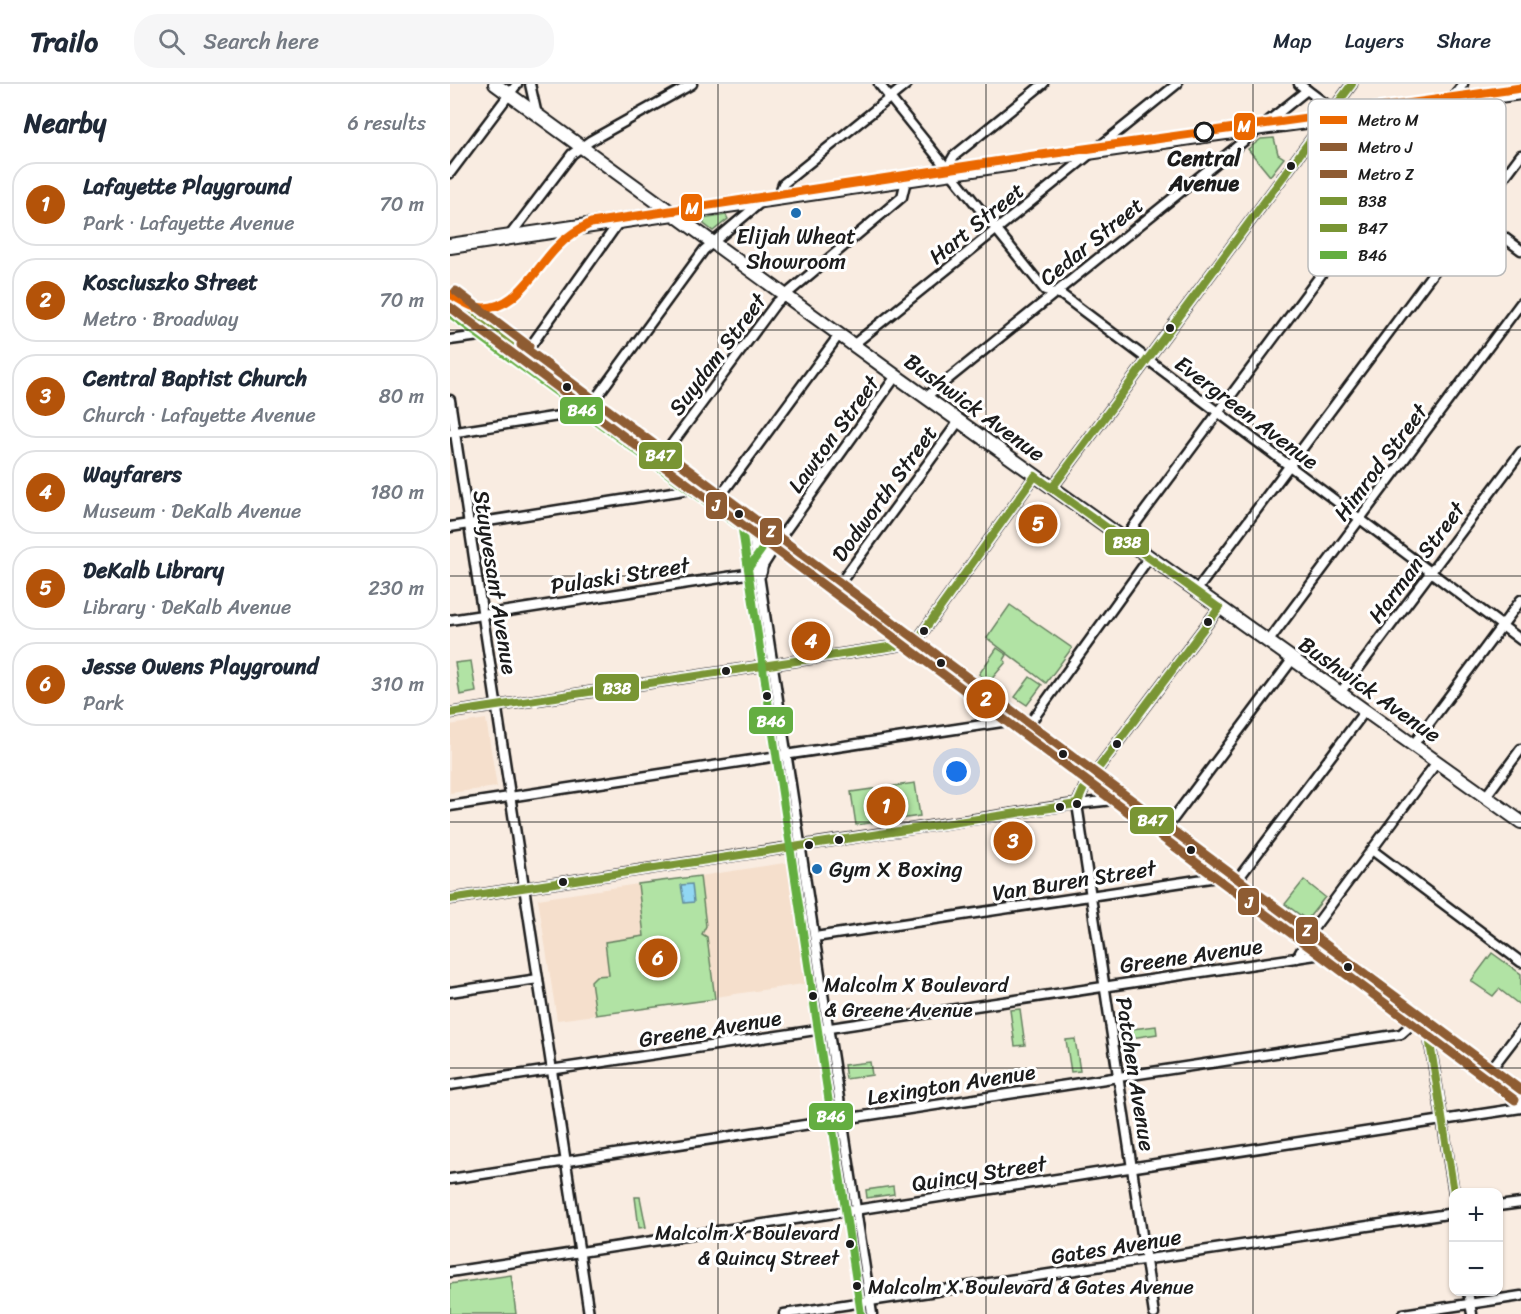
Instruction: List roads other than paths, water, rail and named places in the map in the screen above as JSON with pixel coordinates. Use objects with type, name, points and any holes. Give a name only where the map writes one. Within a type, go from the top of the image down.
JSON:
[{"type":"main road","name":"Bushwick Avenue","points":[[495,84],[513,89],[538,115],[672,214],[1149,558],[1521,822]]},
{"type":"main road","points":[[1471,99],[1521,92]]},
{"type":"main road","points":[[450,246],[1308,119]]},
{"type":"main road","points":[[450,301],[915,643],[1517,1095]]},
{"type":"main road","points":[[759,572],[762,552],[775,539]]},
{"type":"street","points":[[530,84],[538,115]]},
{"type":"street","points":[[508,238],[572,154],[692,84]]},
{"type":"street","name":"Evergreen Avenue","points":[[879,84],[1045,290],[1062,295],[1521,640]]},
{"type":"street","points":[[778,198],[783,184],[907,84]]},
{"type":"street","points":[[951,172],[950,163],[954,156],[1043,84]]},
{"type":"street","name":"Hart Street","points":[[853,345],[1177,84]]},
{"type":"street","points":[[1299,84],[1317,99]]},
{"type":"street","points":[[1344,99],[1352,84]]},
{"type":"street","points":[[1452,99],[1463,84]]},
{"type":"street","points":[[450,173],[513,89]]},
{"type":"street","name":"Cedar Street","points":[[926,397],[1306,90]]},
{"type":"street","points":[[1052,488],[1308,149]]},
{"type":"street","points":[[1506,175],[1521,155]]},
{"type":"street","name":"Suydam Street","points":[[663,456],[784,295],[902,197],[906,180]]},
{"type":"street","points":[[452,433],[578,413],[590,403],[712,243],[763,200]]},
{"type":"street","points":[[525,354],[619,222]]},
{"type":"street","points":[[1506,239],[1521,250]]},
{"type":"street","points":[[1124,539],[1320,276]]},
{"type":"street","points":[[1196,591],[1431,276]]},
{"type":"street","name":"Himrod Street","points":[[1268,642],[1521,303]]},
{"type":"street","points":[[450,340],[496,334]]},
{"type":"street","points":[[719,498],[839,335]]},
{"type":"street","name":"Lawton Street","points":[[775,539],[896,376]]},
{"type":"street","name":"Stuyvesant Avenue","points":[[450,400],[452,433],[469,524],[579,1252]]},
{"type":"street","name":"Dodworth Street","points":[[838,586],[958,421]]},
{"type":"street","name":"Harman Street","points":[[1340,693],[1521,452]]},
{"type":"street","points":[[450,713],[915,643],[1035,476]]},
{"type":"street","points":[[450,526],[704,487]]},
{"type":"street","points":[[751,521],[872,1314]]},
{"type":"street","points":[[450,806],[1033,719],[1149,558]]},
{"type":"street","name":"Pulaski Street","points":[[450,620],[759,572]]},
{"type":"street","points":[[1413,745],[1521,600]]},
{"type":"street","points":[[1077,804],[1092,776],[1219,608]]},
{"type":"street","points":[[1164,831],[1292,660]]},
{"type":"street","points":[[994,723],[999,707]]},
{"type":"street","points":[[1230,880],[1365,711]]},
{"type":"street","points":[[1486,796],[1521,749]]},
{"type":"street","name":"Greene Avenue","points":[[1297,958],[1308,938],[1437,762]]},
{"type":"street","points":[[450,899],[1077,804],[1123,799]]},
{"type":"street","name":"Patchen Avenue","points":[[1077,804],[1154,1314]]},
{"type":"street","points":[[1372,850],[1521,962]]},
{"type":"street","points":[[1196,880],[1207,863]]},
{"type":"street","name":"Van Buren Street","points":[[815,937],[1196,880],[1230,880]]},
{"type":"street","name":"Greene Avenue","points":[[450,1085],[1329,953]]},
{"type":"street","points":[[450,992],[538,979]]},
{"type":"street","name":"Lexington Avenue","points":[[450,1179],[1401,1034],[1417,1020]]},
{"type":"street","points":[[1488,1073],[1521,1030]]},
{"type":"street","points":[[1433,1032],[1430,1043],[1453,1188]]},
{"type":"street","name":"Quincy Street","points":[[450,1272],[1517,1109],[1517,1095]]},
{"type":"street","points":[[1503,1205],[1521,1203]]},
{"type":"street","name":"Gates Avenue","points":[[783,1314],[1449,1214]]},
{"type":"street","points":[[579,1252],[589,1314]]},
{"type":"street","points":[[1469,1296],[1472,1314]]},
{"type":"street","points":[[1403,1314],[1521,1296]]},
{"type":"water","points":[[692,884],[694,902],[684,903],[681,885]]},
{"type":"railway","points":[[523,354],[1521,1097]]},
{"type":"metro line","name":"M","points":[[1442,99],[1521,88]]},
{"type":"metro line","name":"M","points":[[450,294],[475,307],[489,308],[501,304],[522,289],[561,243],[591,223],[1027,157],[1308,118]]},
{"type":"metro line","name":"Z","points":[[456,291],[529,346]]},
{"type":"metro line","name":"J","points":[[450,307],[1515,1100]]},
{"type":"metro line","name":"Z","points":[[521,345],[1521,1090]]},
{"type":"place","name":"Central Avenue","points":[[1204,132]]},
{"type":"place","name":"Elijah Wheat Showroom","points":[[796,213]]},
{"type":"place","name":"DeKalb Library","points":[[1038,524]]},
{"type":"place","name":"Wayfarers","points":[[811,641]]},
{"type":"place","name":"Kosciuszko Street","points":[[986,699]]},
{"type":"place","name":"Lafayette Playground","points":[[886,806]]},
{"type":"place","name":"Central Baptist Church","points":[[1013,841]]},
{"type":"place","name":"Gym X Boxing","points":[[817,869]]},
{"type":"place","name":"Jesse Owens Playground","points":[[658,958]]},
{"type":"place","name":"Malcolm X Boulevard & Greene Avenue","points":[[813,996]]},
{"type":"place","name":"Malcolm X Boulevard & Quincy Street","points":[[850,1244]]},
{"type":"place","name":"Malcolm X Boulevard & Gates Avenue","points":[[857,1286]]}]
